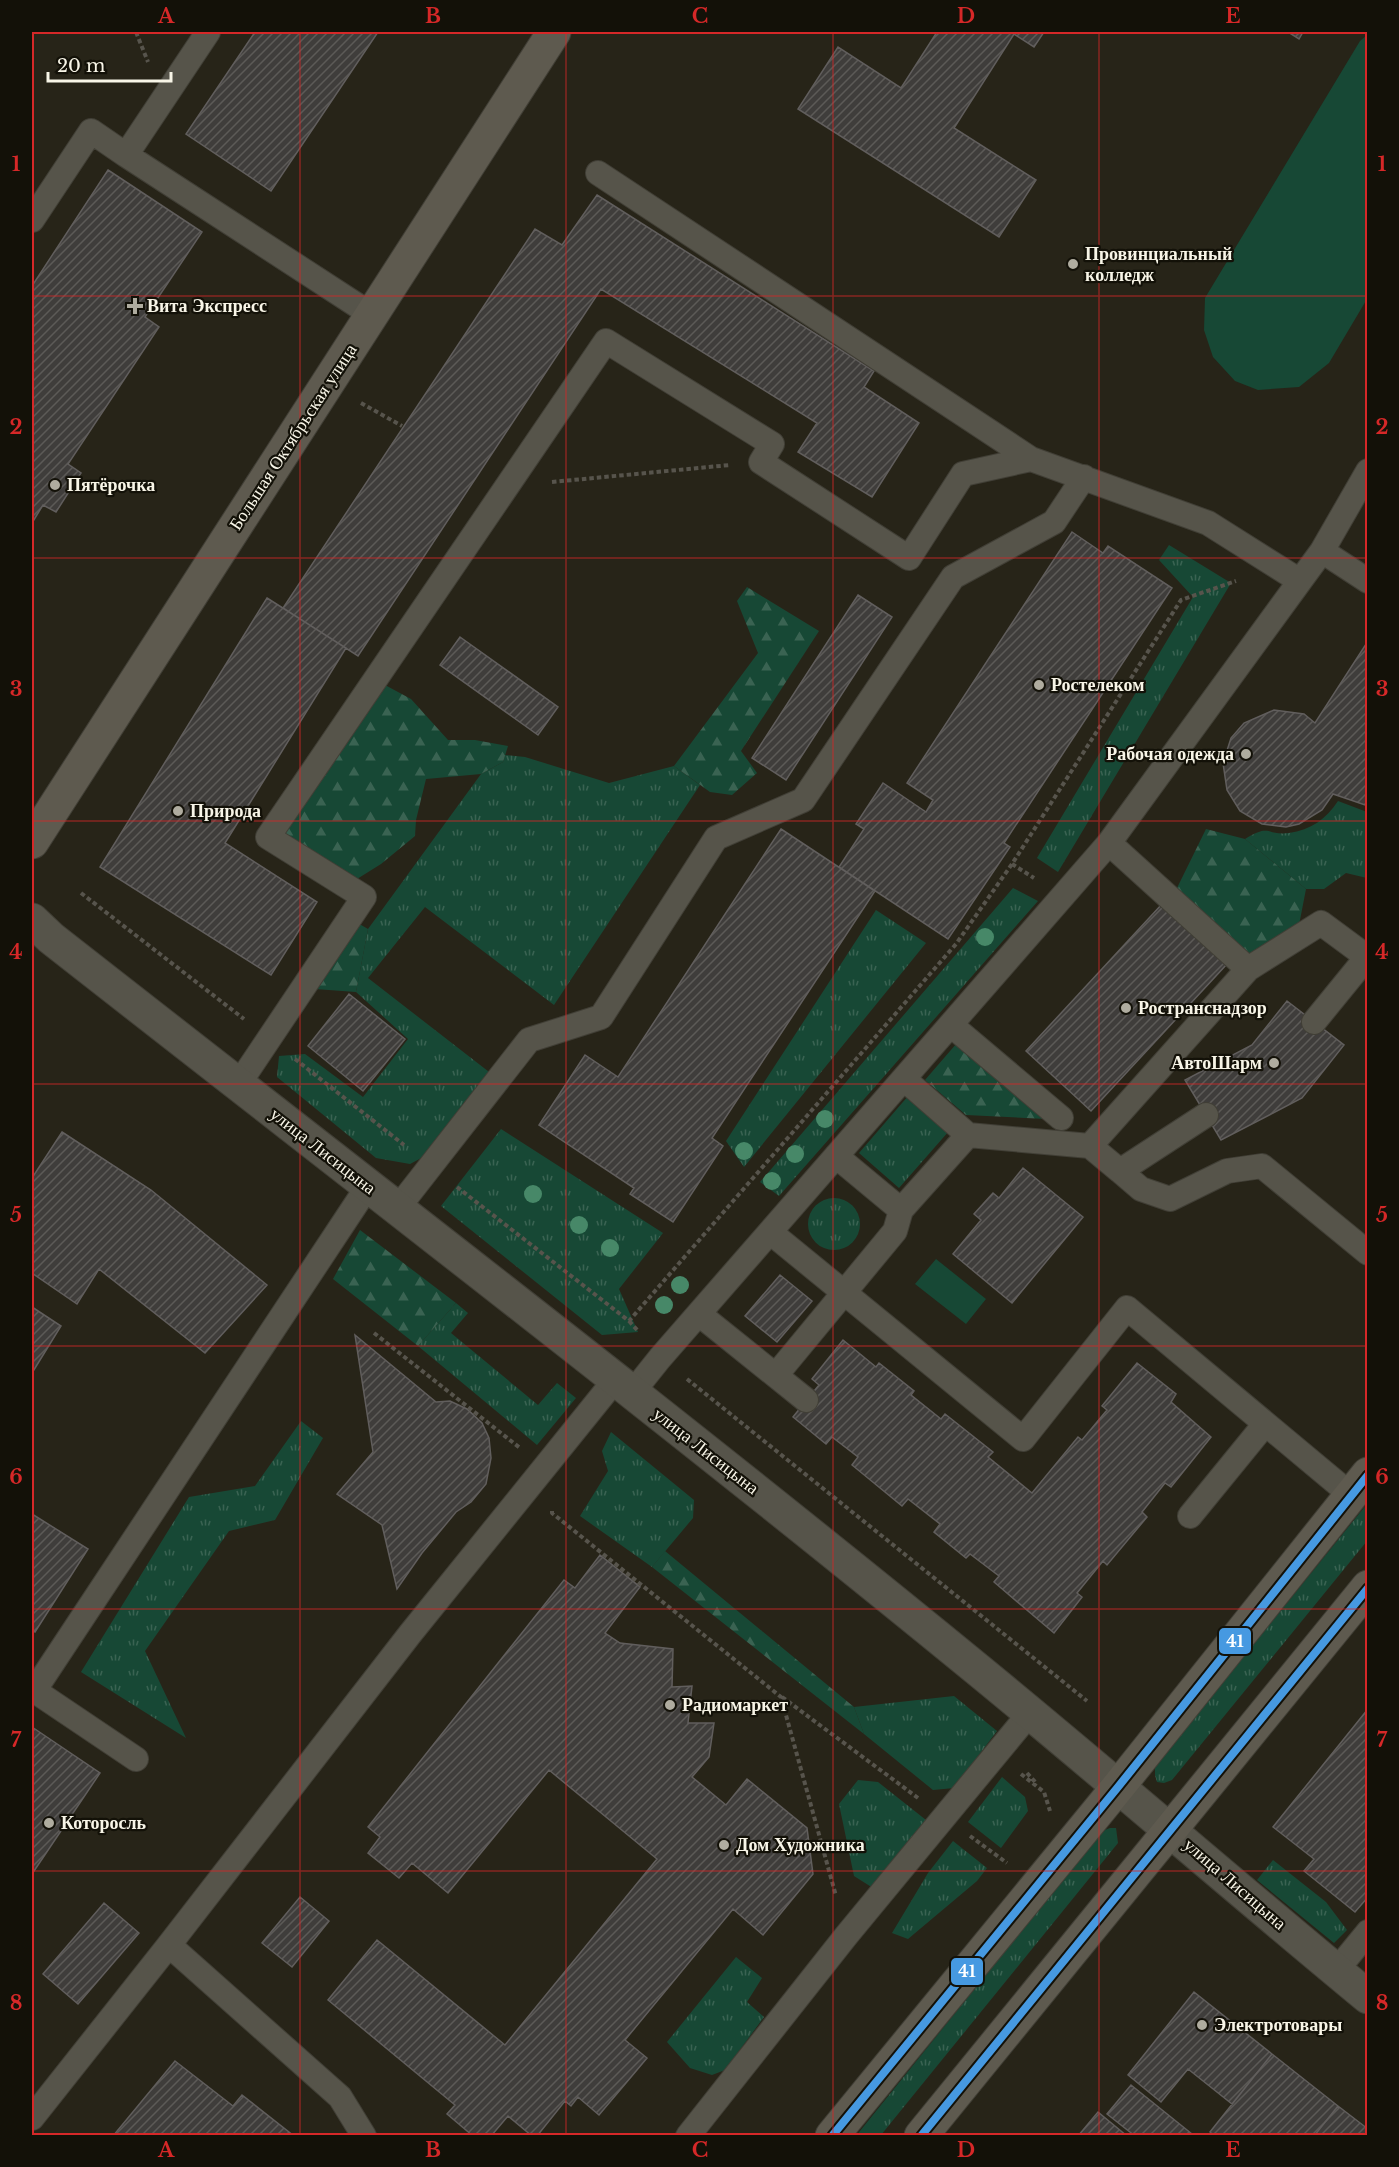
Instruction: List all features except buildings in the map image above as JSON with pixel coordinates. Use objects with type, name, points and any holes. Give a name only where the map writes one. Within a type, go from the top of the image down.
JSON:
[{"type":"main road","name":"Большая Октябрьская улица","points":[[32,842],[554,32]]},
{"type":"main road","points":[[832,2136],[1118,1787],[1359,1485]]},
{"type":"main road","points":[[921,2136],[1368,1587]]},
{"type":"street","name":"улица Лисицына","points":[[32,920],[51,938],[624,1386],[1030,1713],[1368,1997]]},
{"type":"lane","points":[[126,155],[208,32]]},
{"type":"lane","points":[[32,220],[91,131],[372,315]]},
{"type":"lane","points":[[598,173],[1031,459],[1208,523],[1300,581]]},
{"type":"lane","points":[[238,1085],[364,897],[268,837],[606,341],[772,444],[761,462],[909,558],[963,474],[1031,459]]},
{"type":"lane","points":[[32,2118],[410,1634],[544,1468],[624,1386],[660,1358],[1109,843],[1322,551],[1368,471]]},
{"type":"lane","points":[[397,1209],[529,1040],[601,1017],[716,838],[803,800],[953,577],[1054,522],[1084,477]]},
{"type":"lane","points":[[1322,551],[1368,581]]},
{"type":"lane","points":[[1109,843],[1248,969]]},
{"type":"lane","points":[[1090,1146],[1248,969],[1321,923],[1367,957],[1314,1022]]},
{"type":"lane","points":[[951,1025],[1061,1118]]},
{"type":"lane","points":[[904,1079],[968,1135],[1090,1146],[1141,1189],[1170,1199],[1227,1171],[1262,1166],[1368,1254]]},
{"type":"lane","points":[[1120,1171],[1206,1115]]},
{"type":"lane","points":[[776,1375],[895,1231],[901,1210],[968,1135]]},
{"type":"lane","points":[[836,1156],[901,1210]]},
{"type":"lane","points":[[136,1759],[33,1690],[368,1186]]},
{"type":"lane","points":[[770,1232],[1023,1439],[1127,1308],[1265,1424],[1359,1485]]},
{"type":"lane","points":[[699,1314],[806,1400]]},
{"type":"lane","points":[[1190,1516],[1265,1424]]},
{"type":"lane","points":[[688,2136],[846,1936],[1030,1713]]},
{"type":"lane","points":[[1336,1971],[1368,1932]]},
{"type":"lane","points":[[169,1945],[340,2097],[363,2136]]},
{"type":"path","points":[[361,403],[402,426]]},
{"type":"path","points":[[507,486],[761,462]]},
{"type":"path","points":[[629,1322],[956,944],[1012,864],[1181,600],[1231,583],[1267,561]]},
{"type":"path","points":[[81,893],[629,1322],[660,1358],[1087,1701]]},
{"type":"path","points":[[374,1333],[558,1479],[552,1513],[781,1696],[1006,1864],[1013,1859]]},
{"type":"path","points":[[781,1696],[846,1936]]},
{"type":"path","points":[[997,1755],[1044,1791]]},
{"type":"path","points":[[1027,1773],[1044,1791],[1052,1815]]},
{"type":"green space","points":[[1367,35],[1367,299],[1329,363],[1299,387],[1258,390],[1235,381],[1213,357],[1204,330],[1205,298],[1360,41]]},
{"type":"green space","points":[[1169,545],[1231,583],[1058,872],[1037,858],[1193,597],[1159,560]]},
{"type":"green space","points":[[747,587],[819,631],[741,751],[757,773],[732,795],[710,792],[674,766],[758,653],[737,601]]},
{"type":"green space","points":[[385,685],[411,699],[448,740],[475,740],[508,746],[503,762],[481,774],[426,779],[416,820],[415,836],[381,864],[357,879],[277,835]]},
{"type":"green space","points":[[505,755],[525,757],[609,783],[674,766],[700,785],[554,1005],[425,907],[368,978],[493,1075],[427,1155],[410,1164],[376,1158],[277,1077],[279,1056],[305,1054],[363,1097],[408,1039],[356,992],[368,929],[481,774],[503,762]]},
{"type":"green space","points":[[1338,801],[1367,812],[1367,878],[1346,873],[1324,889],[1306,889],[1245,839],[1264,831],[1289,833],[1304,829],[1323,818]]},
{"type":"green space","points":[[1206,829],[1245,839],[1306,889],[1299,925],[1250,955],[1177,888]]},
{"type":"green space","points":[[1013,888],[1038,901],[779,1196],[760,1182]]},
{"type":"green space","points":[[876,910],[926,943],[744,1167],[726,1141]]},
{"type":"green space","points":[[356,922],[368,929],[356,992],[315,989]]},
{"type":"green space","points":[[957,1043],[1046,1119],[966,1115],[925,1080]]},
{"type":"green space","points":[[909,1095],[949,1131],[899,1188],[859,1153]]},
{"type":"green space","points":[[501,1129],[663,1233],[619,1289],[638,1332],[602,1335],[441,1206]]},
{"type":"green space","points":[[834,1198],[844,1200],[852,1206],[858,1214],[860,1224],[858,1234],[852,1242],[844,1248],[834,1250],[824,1248],[816,1242],[810,1234],[808,1224],[810,1214],[816,1206],[824,1200]]},
{"type":"green space","points":[[360,1230],[456,1303],[418,1346],[333,1279]]},
{"type":"green space","points":[[936,1259],[986,1299],[966,1324],[915,1284]]},
{"type":"green space","points":[[456,1303],[468,1313],[451,1333],[538,1405],[557,1383],[576,1398],[537,1445],[418,1346]]},
{"type":"green space","points":[[301,1421],[323,1438],[275,1520],[229,1531],[145,1651],[186,1738],[81,1672],[189,1497],[255,1486]]},
{"type":"green space","points":[[611,1432],[694,1500],[693,1518],[652,1567],[580,1516],[608,1471],[602,1451]]},
{"type":"green space","points":[[1367,1504],[1367,1541],[1172,1780],[1164,1783],[1157,1782],[1155,1766]]},
{"type":"green space","points":[[665,1551],[854,1707],[864,1734],[652,1567]]},
{"type":"green space","points":[[954,1696],[997,1731],[954,1788],[933,1790],[864,1734],[854,1707]]},
{"type":"green space","points":[[1002,1777],[1025,1797],[1028,1811],[1001,1848],[968,1822]]},
{"type":"green space","points":[[858,1780],[878,1782],[926,1820],[873,1888],[854,1876],[839,1804]]},
{"type":"green space","points":[[1116,1828],[1118,1843],[881,2135],[856,2136],[1102,1831]]},
{"type":"green space","points":[[953,1841],[987,1868],[977,1881],[908,1939],[892,1933],[928,1873]]},
{"type":"green space","points":[[1273,1860],[1326,1902],[1347,1930],[1334,1943],[1257,1880]]},
{"type":"green space","points":[[736,1957],[762,1978],[747,2002],[764,2017],[725,2070],[712,2075],[690,2068],[667,2042]]},
{"type":"transit line","name":"41","points":[[832,2136],[1118,1787],[1368,1475]]},
{"type":"transit line","name":"41","points":[[921,2136],[1368,1588]]},
{"type":"place","name":"Провинциальный колледж","points":[[1073,264]]},
{"type":"place","name":"Вита Экспресс","points":[[135,306]]},
{"type":"place","name":"Пятёрочка","points":[[55,485]]},
{"type":"place","name":"Ростелеком","points":[[1039,685]]},
{"type":"place","name":"Рабочая одежда","points":[[1246,754]]},
{"type":"place","name":"Природа","points":[[178,811]]},
{"type":"place","name":"Ространснадзор","points":[[1126,1008]]},
{"type":"place","name":"АвтоШарм","points":[[1274,1063]]},
{"type":"place","name":"Радиомаркет","points":[[670,1705]]},
{"type":"place","name":"Которосль","points":[[49,1823]]},
{"type":"place","name":"Дом Художника","points":[[724,1845]]},
{"type":"place","name":"Электротовары","points":[[1202,2025]]}]
